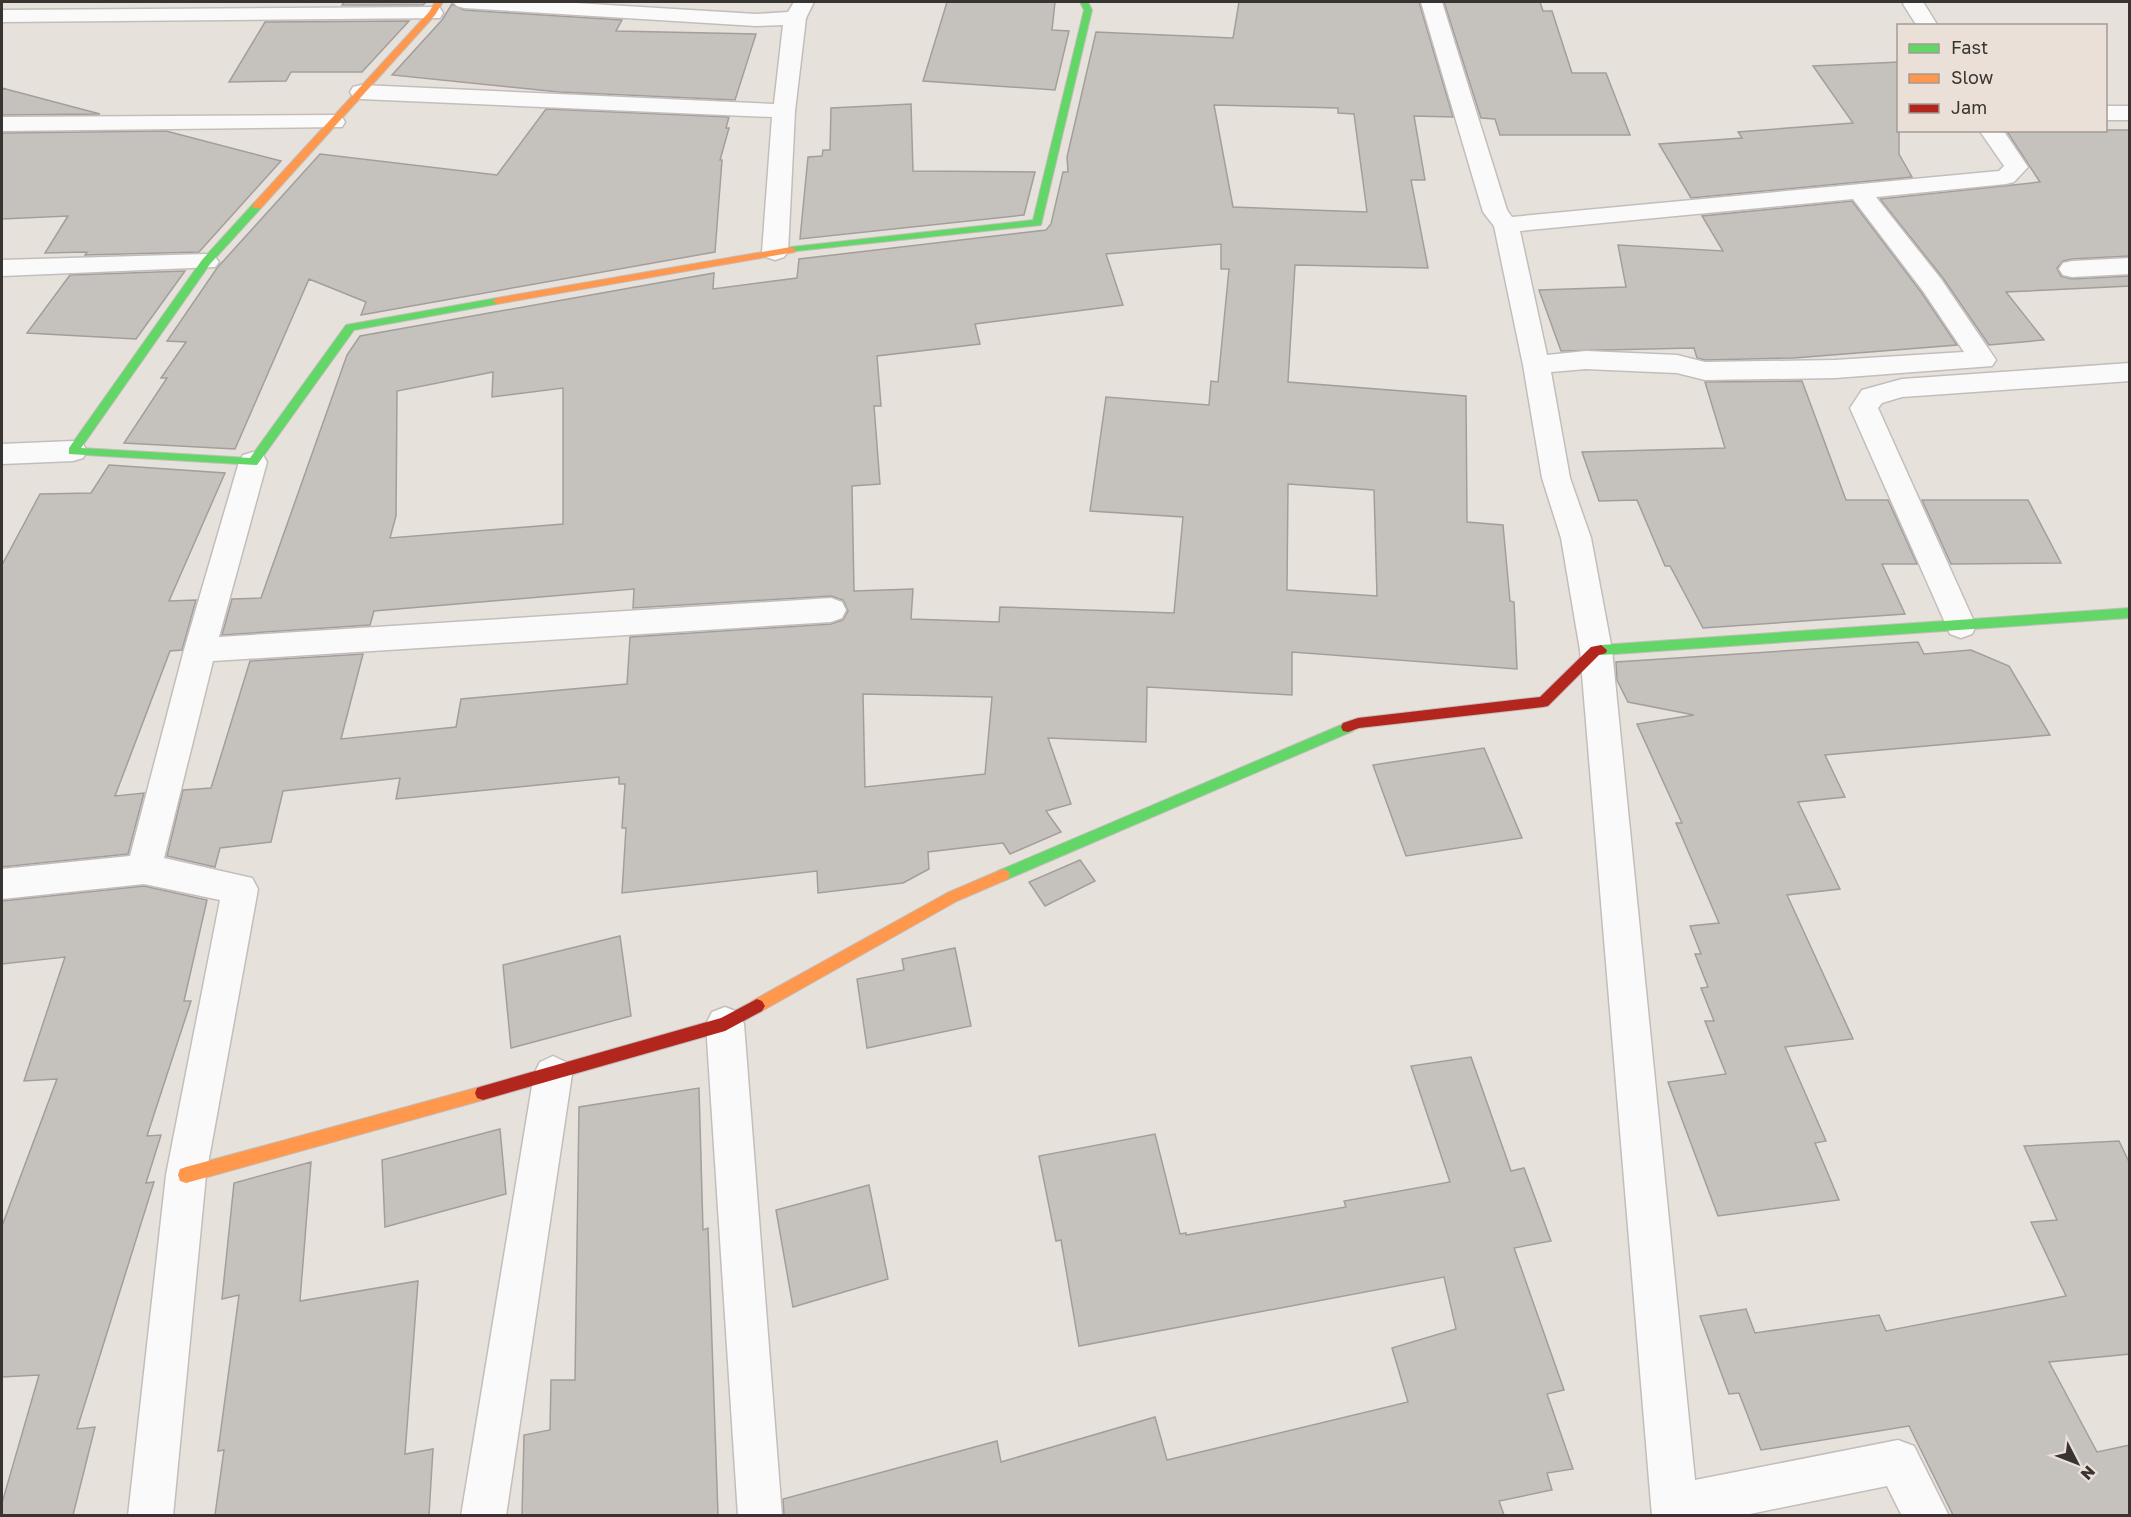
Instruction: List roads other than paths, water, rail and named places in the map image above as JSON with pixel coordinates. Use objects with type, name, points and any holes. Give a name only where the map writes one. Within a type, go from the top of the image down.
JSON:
[{"type":"street","points":[[464,2],[756,20],[800,10],[784,111],[775,252]]},
{"type":"street","points":[[144,869],[200,650],[253,462],[350,327],[775,252],[1037,223],[1088,10],[1083,2]]},
{"type":"street","points":[[1431,2],[1494,212],[1506,225],[1536,364],[1556,478],[1576,538],[1596,650],[1674,1511],[1898,1462],[1927,1515]]},
{"type":"street","points":[[1914,4],[1927,24]]},
{"type":"street","points":[[2,16],[436,7]]},
{"type":"street","points":[[73,451],[206,262],[436,7]]},
{"type":"street","points":[[361,92],[784,111]]},
{"type":"street","points":[[2107,113],[2130,113]]},
{"type":"street","points":[[2,124],[334,122]]},
{"type":"street","points":[[1506,225],[2006,177],[2016,167],[2009,153],[1992,132]]},
{"type":"street","points":[[1536,364],[1586,360],[1677,364],[1705,371],[1836,369],[1983,360],[1932,285],[1860,192]]},
{"type":"street","points":[[2,268],[206,262]]},
{"type":"street","points":[[2072,269],[2130,266]]},
{"type":"street","points":[[1961,626],[1864,408],[1872,396],[1902,388],[2130,372]]},
{"type":"street","points":[[2,454],[73,451],[253,462]]},
{"type":"street","points":[[200,650],[831,610]]},
{"type":"street","points":[[186,1175],[725,1024],[952,897],[1358,723],[1543,702],[1596,650],[2130,613]]},
{"type":"street","points":[[2,884],[144,869],[240,889],[186,1175],[150,1515]]},
{"type":"street","points":[[725,1024],[760,1515]]},
{"type":"street","points":[[483,1515],[553,1074]]}]
